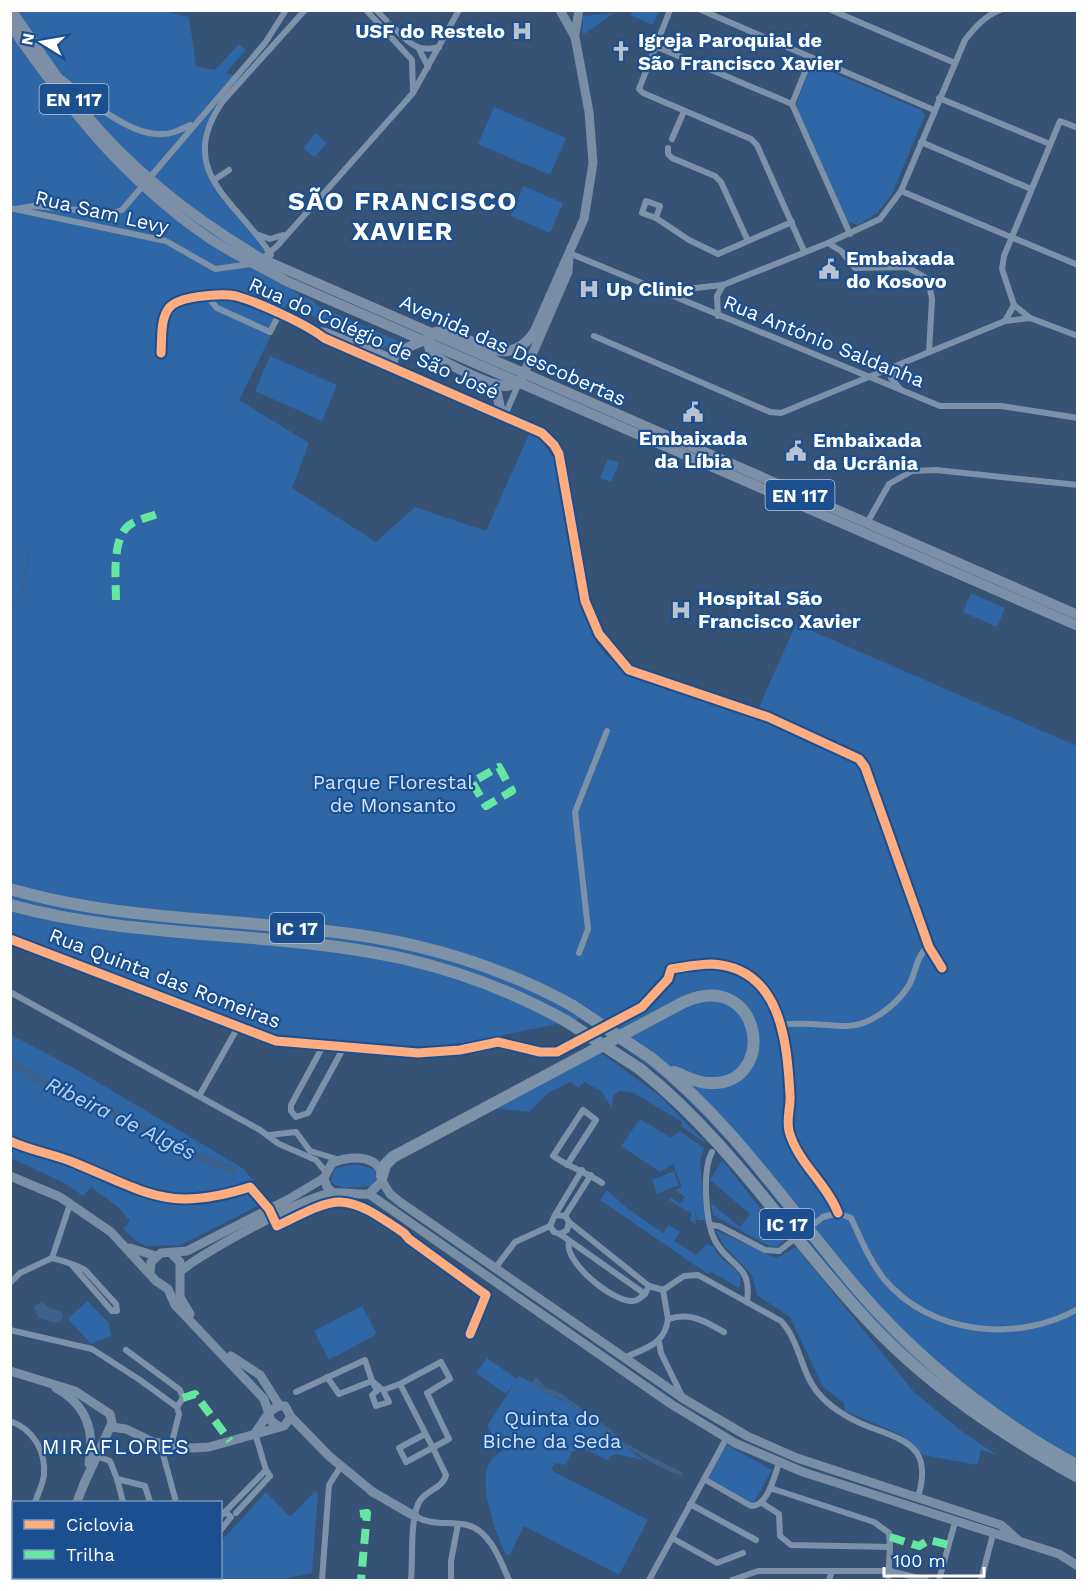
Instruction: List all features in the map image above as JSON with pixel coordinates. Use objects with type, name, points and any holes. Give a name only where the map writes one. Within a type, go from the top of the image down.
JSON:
[{"type":"highway","name":"IC 17","points":[[10,889],[110,910],[329,931],[400,943],[484,966],[573,1006],[663,1067],[736,1137],[859,1291],[887,1322],[938,1369],[1012,1426],[1077,1466]]},
{"type":"highway","name":"IC 17","points":[[10,906],[127,928],[303,944],[401,958],[483,982],[566,1020],[640,1070],[670,1094],[713,1136],[851,1302],[890,1344],[931,1380],[1008,1437],[1077,1477]]},
{"type":"highway","points":[[382,1179],[388,1161],[401,1152],[691,999],[711,995],[724,998],[741,1008],[749,1019],[755,1037],[753,1050],[743,1070],[731,1080],[704,1083],[663,1067]]},
{"type":"main road","name":"Avenida das Descobertas","points":[[11,10],[52,69],[99,130],[145,182]]},
{"type":"main road","name":"Avenida das Descobertas","points":[[10,25],[75,115],[207,237],[261,258],[428,339],[1077,615]]},
{"type":"main road","name":"Avenida das Descobertas","points":[[261,258],[392,327],[501,364],[521,379],[1077,626]]},
{"type":"main road","points":[[392,327],[401,337],[403,349]]},
{"type":"main road","points":[[392,362],[403,349],[428,339],[439,330],[447,331],[493,350],[517,349],[533,334]]},
{"type":"main road","points":[[428,339],[430,351],[436,357],[495,384],[504,386],[521,379]]},
{"type":"main road","points":[[493,350],[501,364]]},
{"type":"main road","points":[[495,384],[500,408],[505,415]]},
{"type":"street","points":[[13,209],[33,206],[112,213],[122,210],[195,121],[265,43],[285,10]]},
{"type":"street","points":[[208,130],[223,101],[305,10]]},
{"type":"street","points":[[366,10],[382,22],[376,10]]},
{"type":"street","points":[[261,258],[289,231],[413,93],[459,10]]},
{"type":"street","points":[[560,10],[575,36]]},
{"type":"street","points":[[533,334],[584,219],[593,163],[589,112],[575,36],[579,10]]},
{"type":"street","points":[[670,10],[639,88],[643,93],[751,139],[757,145],[804,251]]},
{"type":"street","points":[[831,10],[955,63]]},
{"type":"street","points":[[666,291],[723,285],[850,234],[880,219],[901,191],[939,98],[974,28],[990,12],[1000,10]]},
{"type":"street","points":[[706,11],[934,110]]},
{"type":"street","points":[[395,29],[412,46],[419,49],[439,47]]},
{"type":"street","points":[[389,35],[412,60],[428,68]]},
{"type":"street","points":[[655,46],[792,104],[850,234]]},
{"type":"street","points":[[419,49],[428,68]]},
{"type":"street","points":[[792,104],[811,57]]},
{"type":"street","points":[[412,60],[413,93]]},
{"type":"street","points":[[52,69],[92,104],[142,131],[169,134],[195,121],[207,118],[206,166],[240,216],[259,235],[265,250],[261,258]]},
{"type":"street","points":[[939,98],[1050,144]]},
{"type":"street","points":[[672,139],[684,111]]},
{"type":"street","points":[[1077,128],[1060,121],[1011,237],[1002,269],[1014,305],[1030,318],[1077,336]]},
{"type":"street","points":[[921,142],[1031,189]]},
{"type":"street","points":[[668,148],[671,157],[715,176],[721,182],[748,241]]},
{"type":"street","points":[[214,180],[229,170]]},
{"type":"street","points":[[901,191],[1077,265]]},
{"type":"street","name":"Rua Sam Levy","points":[[13,209],[166,241],[215,269],[261,258]]},
{"type":"street","points":[[656,218],[689,240],[718,254],[792,222]]},
{"type":"street","points":[[259,235],[273,239],[289,231]]},
{"type":"street","points":[[841,237],[841,251]]},
{"type":"street","points":[[828,243],[841,251],[855,268],[907,267],[928,279],[932,299],[929,352]]},
{"type":"street","points":[[505,415],[568,272],[569,253]]},
{"type":"street","name":"Rua António Saldanha","points":[[569,253],[666,291],[718,316],[867,378],[940,406],[1000,406],[1077,418]]},
{"type":"street","points":[[718,316],[717,296],[723,285]]},
{"type":"street","points":[[207,296],[217,308],[270,332],[279,315]]},
{"type":"street","name":"Rua do Colégio de São José","points":[[161,353],[163,323],[169,307],[178,301],[207,296],[235,296],[312,329],[326,331],[542,433],[559,454],[585,601],[593,624],[606,645],[628,669],[768,717],[859,759],[869,777],[929,947],[942,968]]},
{"type":"street","points":[[1005,321],[1014,305]]},
{"type":"street","points":[[594,336],[770,412],[781,413],[1005,321],[1030,318]]},
{"type":"street","points":[[904,362],[892,373],[891,378],[905,393]]},
{"type":"street","points":[[867,524],[889,484],[912,471],[936,470],[1077,485]]},
{"type":"street","points":[[579,953],[588,929],[575,812],[607,731]]},
{"type":"street","name":"Rua Quinta das Romeiras","points":[[10,939],[276,1041],[323,1046],[440,1052],[498,1042],[545,1053],[557,1052],[642,1007],[668,980],[671,969],[711,964],[727,967],[749,976],[767,993],[781,1024]]},
{"type":"street","points":[[838,1213],[798,1151],[790,1133],[788,1120],[790,1098],[781,1024],[808,1022],[848,1026],[880,1014],[907,989],[917,969],[920,956],[929,947]]},
{"type":"street","points":[[10,992],[200,1096],[268,1135],[279,1144],[316,1160],[325,1175],[327,1186],[333,1193]]},
{"type":"street","points":[[200,1096],[238,1027]]},
{"type":"street","points":[[323,1046],[291,1105],[291,1111],[296,1116],[308,1113],[344,1047]]},
{"type":"street","points":[[567,1166],[596,1120],[583,1110],[553,1156],[567,1166],[582,1170],[602,1183]]},
{"type":"street","points":[[268,1135],[292,1131],[299,1135],[315,1154],[340,1160],[370,1160],[378,1165],[390,1194],[684,1399],[747,1436],[834,1470],[1000,1525],[1020,1542]]},
{"type":"street","points":[[292,1149],[297,1149],[302,1140]]},
{"type":"street","points":[[712,1152],[705,1168],[711,1224],[717,1244],[746,1273],[749,1287],[747,1302]]},
{"type":"street","points":[[127,1247],[156,1256],[187,1251],[218,1236],[325,1175],[332,1163],[340,1160]]},
{"type":"street","points":[[496,1267],[515,1242],[550,1226],[582,1170]]},
{"type":"street","points":[[560,1233],[567,1230],[567,1219],[591,1175]]},
{"type":"street","points":[[10,1176],[46,1190],[70,1204],[100,1224],[127,1247],[168,1289],[175,1305],[264,1399],[271,1421],[286,1422],[374,1493]]},
{"type":"street","points":[[369,1194],[382,1179]]},
{"type":"street","points":[[160,1283],[171,1283],[181,1271],[201,1256],[310,1199],[333,1193],[369,1194],[671,1404],[726,1439],[779,1463],[831,1482],[1059,1554],[1077,1566]]},
{"type":"street","points":[[52,1258],[70,1204]]},
{"type":"street","points":[[711,1224],[765,1250],[779,1251],[823,1217],[838,1213],[851,1218],[875,1267],[898,1294],[953,1325],[1008,1328],[1038,1325],[1077,1309]]},
{"type":"street","points":[[555,1215],[567,1219],[649,1286],[663,1290]]},
{"type":"street","points":[[550,1226],[555,1232],[560,1233],[645,1294]]},
{"type":"street","points":[[444,1246],[451,1236]]},
{"type":"street","points":[[569,1241],[568,1246],[574,1262],[582,1273],[619,1298],[630,1302],[637,1301],[645,1294],[649,1286]]},
{"type":"street","points":[[463,1258],[470,1249]]},
{"type":"street","points":[[172,1254],[180,1262],[180,1297],[187,1310],[228,1353],[260,1376],[279,1405],[288,1408],[286,1422]]},
{"type":"street","points":[[150,1273],[151,1262],[156,1256]]},
{"type":"street","points":[[10,1283],[20,1273],[52,1258],[71,1264],[85,1270],[116,1304],[117,1311],[112,1311],[71,1264]]},
{"type":"street","points":[[626,1357],[659,1342],[665,1333],[668,1319],[663,1290],[667,1285],[693,1274],[709,1280],[785,1325],[815,1389],[822,1397],[858,1422],[907,1444],[917,1453],[922,1473],[918,1497]]},
{"type":"street","points":[[668,1319],[681,1315],[695,1316],[724,1332]]},
{"type":"street","points":[[10,1330],[99,1352],[177,1407],[179,1414],[171,1446]]},
{"type":"street","points":[[659,1342],[661,1353],[684,1399]]},
{"type":"street","points":[[126,1350],[180,1390],[183,1398],[177,1407]]},
{"type":"street","points":[[296,1392],[365,1360],[372,1381],[377,1391],[372,1395],[376,1406],[389,1401],[383,1390],[372,1381]]},
{"type":"street","points":[[383,1390],[400,1384],[441,1362],[450,1379],[427,1393],[449,1439],[406,1462],[399,1448],[425,1434]]},
{"type":"street","points":[[10,1371],[75,1391],[134,1433]]},
{"type":"street","points":[[327,1377],[339,1394],[372,1381]]},
{"type":"street","points":[[35,1378],[68,1395],[96,1432],[126,1429],[171,1446],[209,1447],[286,1422]]},
{"type":"street","points":[[400,1384],[446,1477],[441,1485],[421,1498],[416,1517],[411,1581]]},
{"type":"street","points":[[255,1433],[273,1408],[279,1405]]},
{"type":"street","points":[[84,1484],[91,1450],[89,1424],[91,1414],[97,1409],[109,1413]]},
{"type":"street","points":[[78,1501],[109,1429],[109,1413]]},
{"type":"street","points":[[10,1421],[31,1434],[39,1450],[44,1476],[36,1501]]},
{"type":"street","points":[[286,1422],[339,1469],[374,1493],[416,1517],[435,1524],[458,1524],[476,1529],[493,1547],[509,1581]]},
{"type":"street","points":[[236,1513],[270,1476],[266,1470],[255,1433]]},
{"type":"street","points":[[649,1581],[726,1439]]},
{"type":"street","points":[[160,1443],[175,1501]]},
{"type":"street","points":[[97,1456],[110,1461],[122,1501]]},
{"type":"street","points":[[704,1479],[751,1506],[762,1503],[779,1463]]},
{"type":"street","points":[[322,1581],[329,1485],[339,1469]]},
{"type":"street","points":[[222,1528],[231,1517],[223,1514],[266,1470]]},
{"type":"street","points":[[831,1482],[834,1470]]},
{"type":"street","points":[[117,1479],[145,1486],[149,1501]]},
{"type":"street","points":[[770,1488],[874,1522],[889,1533],[888,1581]]},
{"type":"street","points":[[762,1503],[779,1514],[780,1536],[791,1545],[890,1547]]},
{"type":"street","points":[[690,1504],[756,1540]]},
{"type":"street","points":[[939,1581],[955,1522]]},
{"type":"street","points":[[451,1581],[451,1561],[458,1524]]},
{"type":"street","points":[[981,1581],[993,1534]]},
{"type":"street","points":[[672,1538],[717,1563],[743,1553]]},
{"type":"street","points":[[732,1581],[758,1571],[890,1571],[926,1581]]},
{"type":"street","points":[[829,1581],[832,1571]]},
{"type":"green space","name":"Parque Florestal de Monsanto","points":[[160,10],[189,17],[196,66],[215,70],[239,44],[246,50],[226,73],[240,77],[212,117],[205,135],[209,172],[251,228],[293,291],[314,301],[316,305],[398,341],[395,347],[379,348],[374,341],[286,305],[239,400],[309,443],[292,488],[376,542],[415,507],[486,531],[529,434],[542,441],[555,460],[576,583],[590,629],[607,655],[633,674],[680,694],[755,716],[796,624],[1077,746],[1077,1468],[976,1404],[905,1349],[835,1274],[744,1161],[695,1107],[640,1060],[580,1019],[447,1047],[403,1047],[290,1039],[229,1020],[11,933],[10,11]]},
{"type":"green space","points":[[631,10],[659,11],[653,25],[630,15]]},
{"type":"green space","points":[[614,13],[584,34],[582,32],[583,16]]},
{"type":"green space","points":[[816,65],[921,110],[925,115],[892,194],[877,213],[858,225],[848,222],[796,105],[810,68]]},
{"type":"green space","points":[[494,107],[566,138],[550,175],[478,144]]},
{"type":"green space","points":[[316,133],[327,143],[314,157],[303,148]]},
{"type":"green space","points":[[523,186],[563,203],[550,233],[511,216]]},
{"type":"green space","points":[[270,356],[337,385],[322,421],[255,391]]},
{"type":"green space","points":[[608,459],[619,463],[611,482],[600,478]]},
{"type":"green space","points":[[971,593],[1005,608],[997,627],[963,612]]},
{"type":"green space","points":[[10,1034],[74,1068],[244,1169],[269,1200],[179,1246],[149,1246],[139,1242],[123,1229],[130,1221],[119,1208],[91,1187],[83,1196],[66,1184],[11,1158]]},
{"type":"green space","points":[[600,1052],[661,1097],[707,1144],[681,1126],[682,1122],[634,1093],[619,1091],[613,1096],[612,1108],[601,1091],[584,1082],[579,1088],[570,1082],[548,1093],[529,1112],[493,1108]]},
{"type":"green space","points":[[640,1119],[671,1138],[680,1131],[704,1148],[700,1162],[706,1220],[697,1220],[695,1209],[696,1224],[690,1220],[692,1214],[669,1200],[670,1197],[680,1204],[685,1197],[675,1190],[682,1187],[673,1164],[660,1172],[621,1146]]},
{"type":"green space","points":[[722,1160],[785,1239],[777,1247],[769,1246],[713,1215],[711,1203],[740,1227],[750,1214],[710,1180]]},
{"type":"green space","points":[[356,1164],[374,1169],[377,1178],[371,1186],[343,1188],[332,1183],[331,1178],[336,1168]]},
{"type":"green space","points":[[674,1171],[679,1185],[657,1194],[652,1180]]},
{"type":"green space","points":[[607,1190],[628,1209],[663,1233],[669,1225],[680,1232],[674,1241],[696,1255],[707,1244],[714,1247],[721,1258],[736,1270],[741,1281],[739,1288],[710,1271],[708,1274],[600,1200]]},
{"type":"green space","points":[[715,1230],[776,1258],[796,1247],[914,1392],[964,1433],[997,1455],[981,1450],[977,1465],[923,1455],[899,1434],[845,1411],[844,1403],[823,1387],[790,1317],[757,1295],[752,1275],[725,1247]]},
{"type":"green space","points":[[87,1301],[109,1323],[111,1336],[91,1344],[68,1319]]},
{"type":"green space","points":[[362,1306],[377,1334],[329,1360],[314,1331]]},
{"type":"green space","name":"Quinta do Biche da Seda","points":[[487,1358],[517,1379],[519,1376],[568,1402],[643,1460],[617,1454],[610,1456],[608,1460],[582,1448],[572,1452],[566,1465],[555,1463],[551,1470],[648,1520],[619,1575],[524,1526],[510,1554],[506,1555],[489,1508],[486,1481],[487,1469],[491,1460],[511,1446],[501,1448],[487,1426],[516,1381],[506,1394],[476,1373]]},
{"type":"green space","points":[[727,1445],[772,1470],[753,1504],[708,1478]]},
{"type":"green space","points":[[315,1491],[318,1494],[312,1573],[287,1578],[288,1580],[162,1580],[222,1579],[222,1540],[266,1492],[290,1517]]},
{"type":"water","name":"Ribeira de Algés","points":[[10,1056],[43,1078],[111,1106],[179,1144],[237,1168],[233,1175],[171,1149],[131,1124],[35,1082],[11,1066]]},
{"type":"water","points":[[42,1302],[49,1308],[60,1311],[63,1315],[62,1320],[56,1323],[39,1318],[33,1306]]},
{"type":"water","points":[[536,1377],[546,1388],[562,1394],[610,1429],[623,1442],[683,1473],[682,1476],[643,1457],[586,1419],[565,1401],[542,1391],[532,1382]]},
{"type":"waterway","points":[[10,608],[21,594],[29,554]]},
{"type":"tunnel","points":[[386,20],[395,29]]},
{"type":"marked path","points":[[116,600],[115,570],[120,538],[131,524],[157,514]]},
{"type":"marked path","points":[[499,767],[512,791],[486,806],[472,782],[499,767]]},
{"type":"marked path","points":[[183,1398],[195,1394],[230,1441]]},
{"type":"marked path","points":[[360,1514],[367,1513],[361,1580]]},
{"type":"marked path","points":[[890,1537],[919,1546],[929,1540],[949,1545]]},
{"type":"cycle path","points":[[161,353],[164,318],[174,304],[200,296],[236,296],[282,314],[324,338],[542,433],[559,454],[585,601],[599,634],[629,670],[768,717],[859,759],[865,767],[929,947],[942,968]]},
{"type":"cycle path","points":[[10,939],[276,1041],[418,1053],[460,1050],[498,1042],[540,1052],[557,1052],[642,1007],[668,979],[671,969],[712,964],[735,969],[753,979],[766,993],[776,1011],[782,1031],[789,1074],[789,1131],[798,1153],[827,1192],[838,1213]]},
{"type":"cycle path","points":[[10,1141],[67,1160],[141,1191],[160,1196],[178,1199],[199,1198],[222,1195],[250,1187],[269,1209],[277,1226],[329,1203],[354,1204],[368,1210],[404,1233],[486,1295],[470,1334]]},
{"type":"place","name":"USF do Restelo","points":[[522,31]]},
{"type":"place","name":"Igreja Paroquial de São Francisco Xavier","points":[[621,51]]},
{"type":"place","name":"Embaixada do Kosovo","points":[[829,269]]},
{"type":"place","name":"Up Clinic","points":[[589,289]]},
{"type":"place","name":"Embaixada da Líbia","points":[[693,412]]},
{"type":"place","name":"Embaixada da Ucrânia","points":[[796,451]]},
{"type":"place","name":"Hospital São Francisco Xavier","points":[[681,610]]},
{"type":"district","name":"SÃO FRANCISCO XAVIER","points":[[403,216]]},
{"type":"district","name":"MIRAFLORES","points":[[116,1446]]}]
